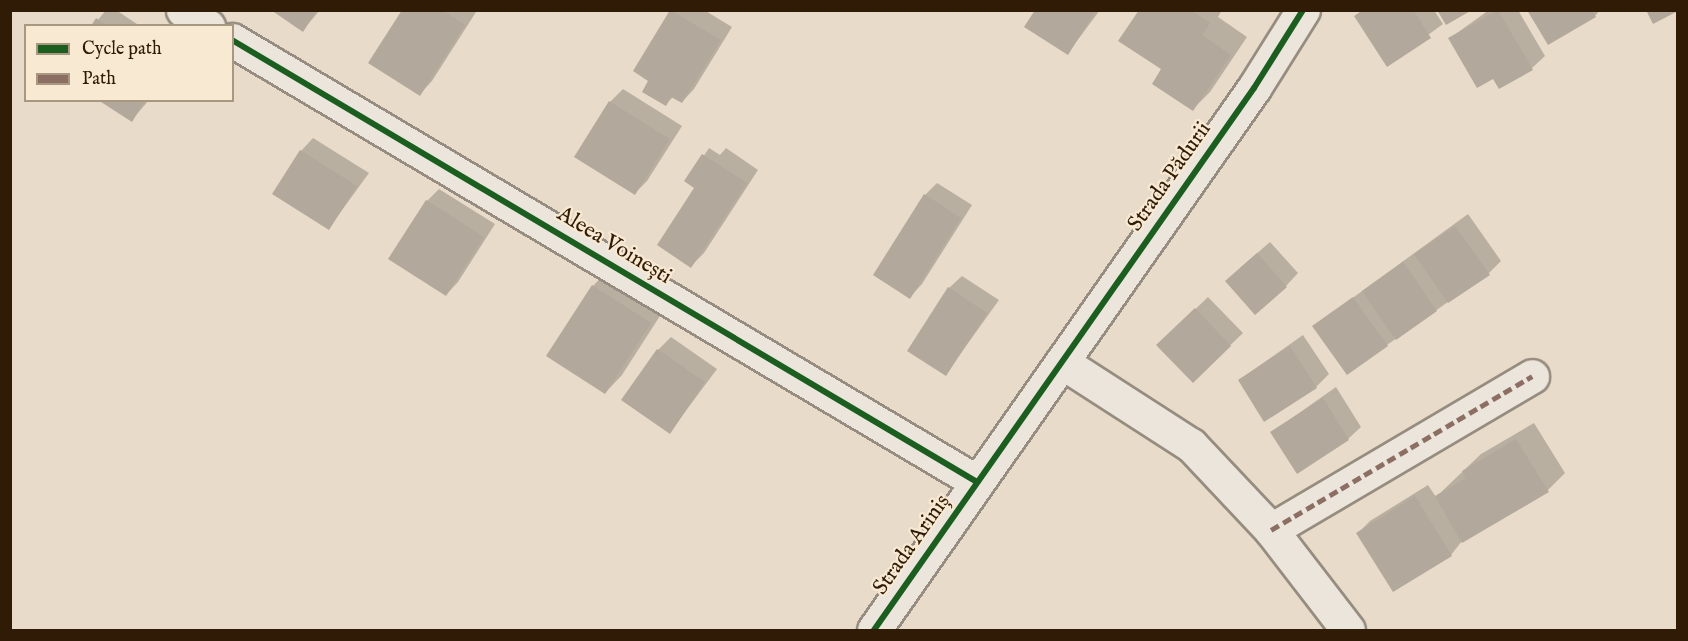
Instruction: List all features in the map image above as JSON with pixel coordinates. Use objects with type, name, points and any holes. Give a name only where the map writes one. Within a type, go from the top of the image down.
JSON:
[{"type":"street","points":[[183,10],[205,24]]},
{"type":"street","name":"Strada Pădurii","points":[[1062,362],[1254,88],[1303,10]]},
{"type":"street","name":"Aleea Voinești","points":[[234,41],[977,482]]},
{"type":"street","points":[[1062,362],[1191,446],[1271,530],[1348,630]]},
{"type":"street","name":"Strada Ariniș","points":[[874,630],[1062,362]]},
{"type":"street","points":[[1271,530],[1532,376]]},
{"type":"building","points":[[271,10],[317,10],[303,32]]},
{"type":"building","points":[[402,10],[442,10],[465,25],[420,96],[368,63]]},
{"type":"building","points":[[670,10],[721,40],[682,103],[671,97],[666,106],[642,92],[648,81],[633,71]]},
{"type":"building","points":[[1035,10],[1096,10],[1068,55],[1024,27]]},
{"type":"building","points":[[1139,10],[1191,10],[1210,23],[1202,35],[1231,55],[1193,111],[1152,84],[1161,69],[1118,41]]},
{"type":"building","points":[[1363,10],[1413,10],[1431,38],[1387,67],[1354,16]]},
{"type":"building","points":[[1437,10],[1472,10],[1446,25]]},
{"type":"building","points":[[1498,10],[1533,70],[1499,89],[1493,79],[1477,88],[1448,38]]},
{"type":"building","points":[[1527,10],[1592,10],[1596,17],[1548,45]]},
{"type":"building","points":[[1646,10],[1678,10],[1678,11],[1653,24]]},
{"type":"building","points":[[96,18],[105,24],[92,24]]},
{"type":"building","points":[[609,101],[670,139],[635,195],[574,157]]},
{"type":"building","points":[[101,102],[144,102],[132,122]]},
{"type":"building","points":[[300,150],[357,186],[329,230],[272,194]]},
{"type":"building","points":[[702,154],[747,183],[691,268],[657,245],[694,188],[684,181]]},
{"type":"building","points":[[924,194],[961,218],[910,299],[873,275]]},
{"type":"building","points":[[426,200],[484,237],[446,296],[388,259]]},
{"type":"building","points":[[1455,226],[1490,275],[1448,303],[1414,254]]},
{"type":"building","points":[[1257,253],[1287,287],[1255,315],[1225,281]]},
{"type":"building","points":[[1403,262],[1437,311],[1396,340],[1362,291]]},
{"type":"building","points":[[592,285],[651,323],[605,394],[546,356]]},
{"type":"building","points":[[948,287],[987,313],[946,376],[907,351]]},
{"type":"building","points":[[1353,297],[1388,346],[1347,375],[1312,326]]},
{"type":"building","points":[[1195,308],[1231,346],[1193,383],[1156,345]]},
{"type":"building","points":[[1290,346],[1317,388],[1264,422],[1238,380]]},
{"type":"building","points":[[657,349],[705,382],[670,434],[621,400]]},
{"type":"building","points":[[1323,398],[1349,440],[1297,474],[1270,432]]},
{"type":"building","points":[[1516,439],[1549,492],[1462,543],[1435,496],[1466,478],[1462,471]]},
{"type":"building","points":[[1415,496],[1452,556],[1393,592],[1356,533]]},
{"type":"marked path","points":[[1271,530],[1532,376]]},
{"type":"cycle path","points":[[874,630],[1254,88],[1303,10]]},
{"type":"cycle path","points":[[234,41],[977,482]]}]
